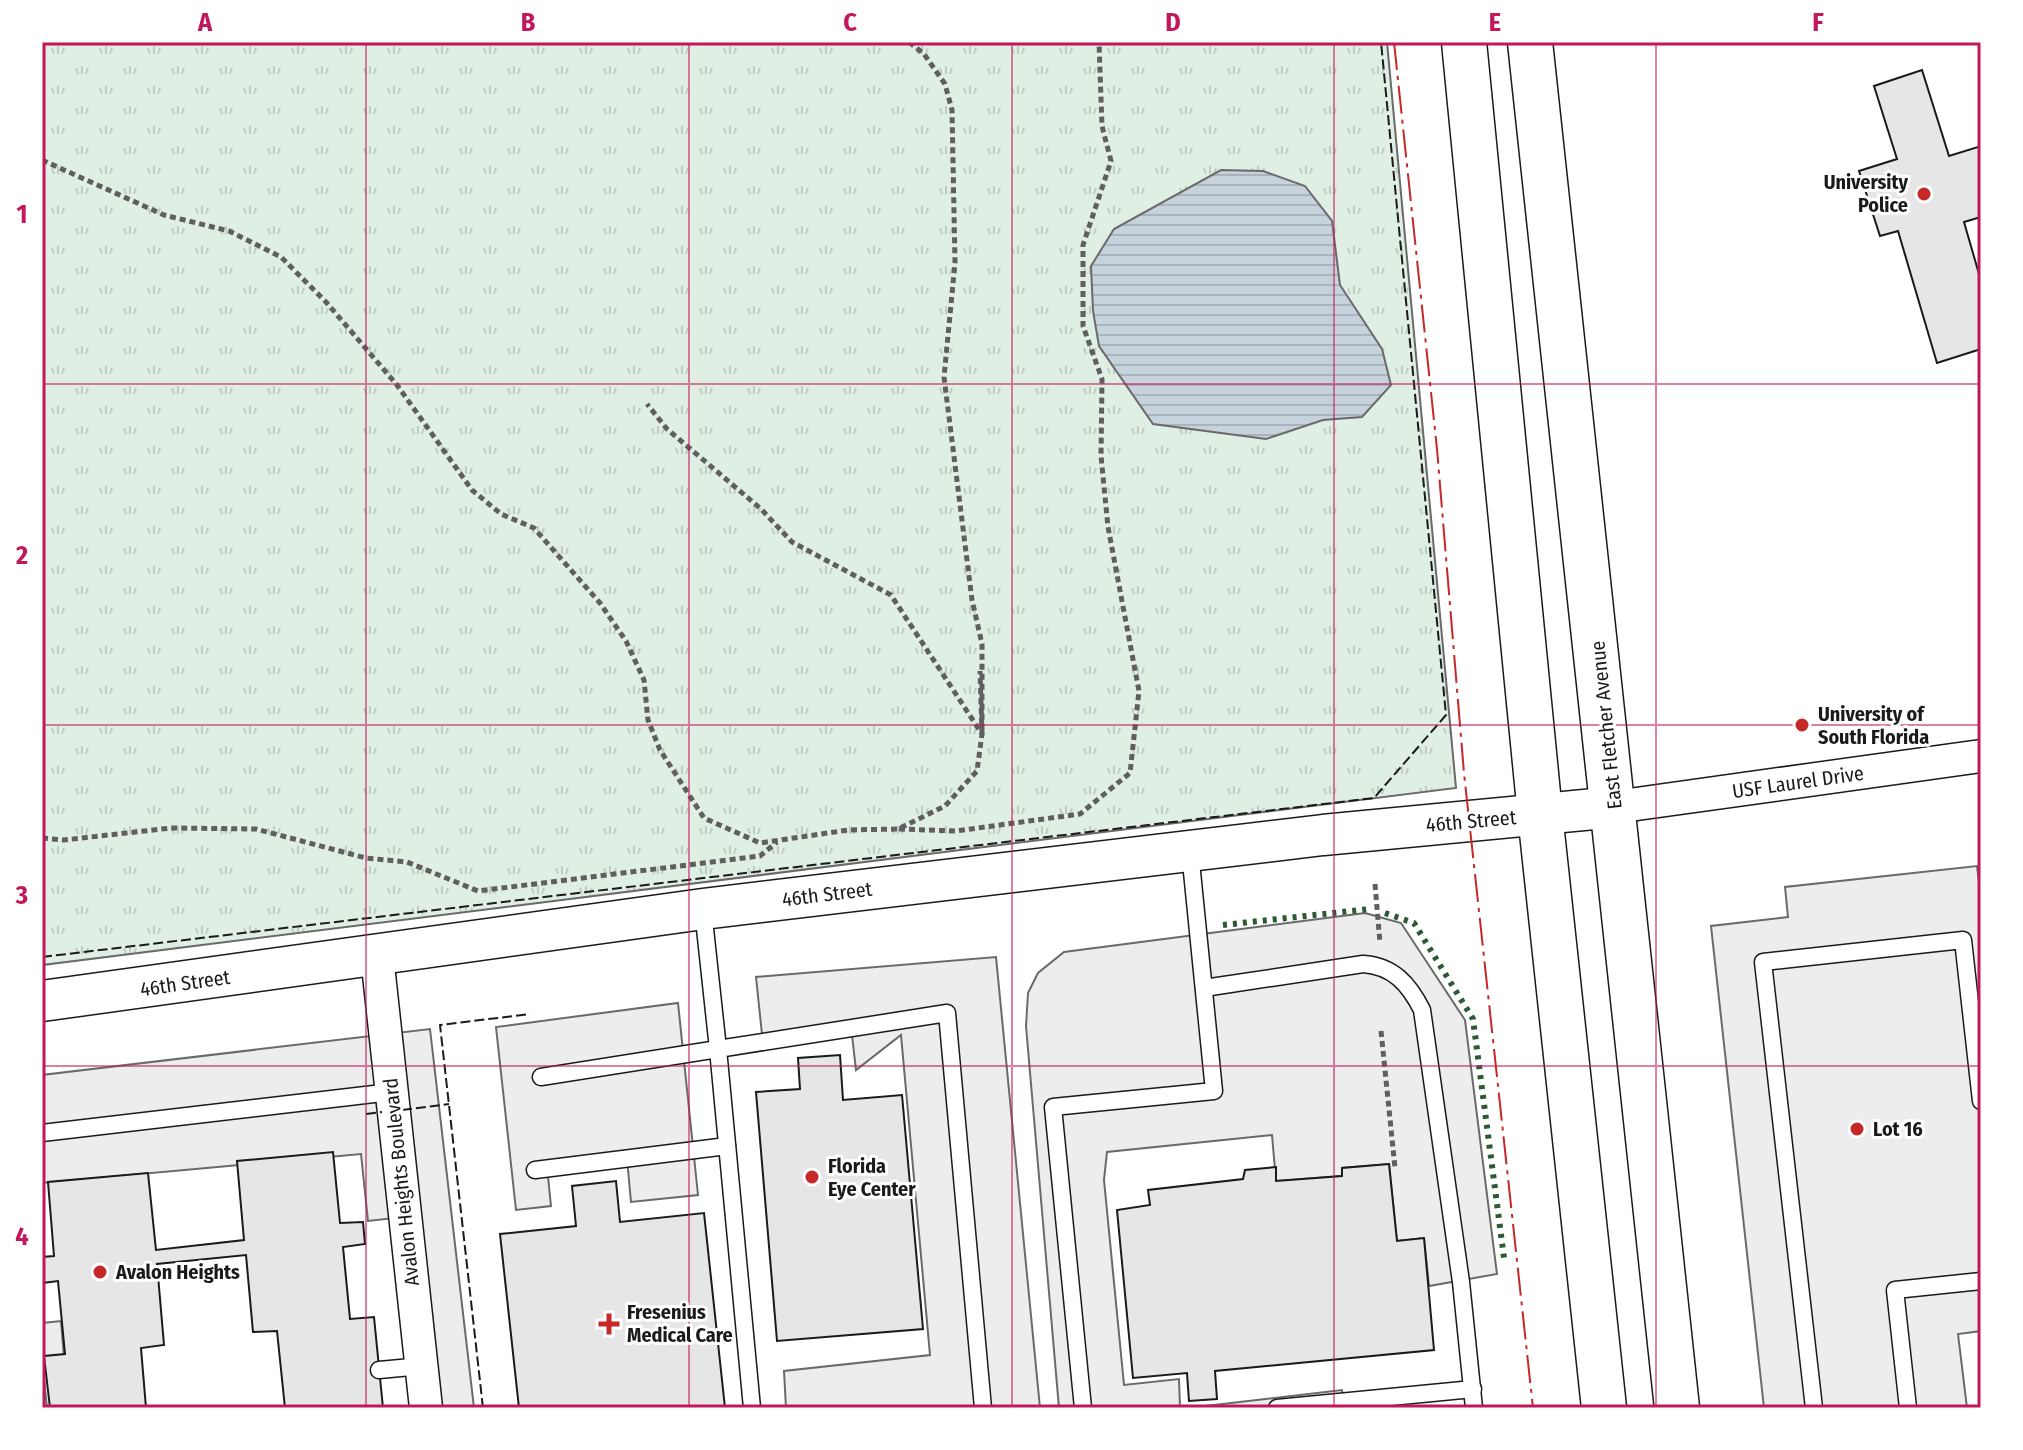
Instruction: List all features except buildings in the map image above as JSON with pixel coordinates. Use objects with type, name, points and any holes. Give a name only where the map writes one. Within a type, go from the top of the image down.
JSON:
[{"type":"main road","points":[[1464,42],[1540,814],[1604,1408]]},
{"type":"main road","name":"East Fletcher Avenue","points":[[1530,42],[1615,807],[1677,1408]]},
{"type":"street","name":"USF Laurel Drive","points":[[1615,807],[1981,756]]},
{"type":"street","name":"46th Street","points":[[42,1001],[703,909],[1190,851],[1615,807]]},
{"type":"street","name":"Avalon Heights Boulevard","points":[[377,956],[426,1408]]},
{"type":"lane","points":[[1083,1408],[1053,1107],[1214,1091],[1190,851]]},
{"type":"lane","points":[[703,909],[752,1408]]},
{"type":"lane","points":[[1814,1408],[1763,962],[1963,940],[1981,1101]]},
{"type":"lane","points":[[1204,988],[1363,964],[1381,965],[1400,977],[1414,993],[1422,1010],[1459,1267],[1474,1408]]},
{"type":"lane","points":[[541,1077],[947,1013],[983,1408]]},
{"type":"lane","points":[[42,1133],[391,1092]]},
{"type":"lane","points":[[535,1170],[727,1146]]},
{"type":"lane","points":[[1908,1408],[1895,1290],[1981,1281]]},
{"type":"lane","points":[[379,1370],[422,1366]]},
{"type":"lane","points":[[1277,1408],[1473,1389]]},
{"type":"path","points":[[898,829],[945,806],[977,771],[982,734],[982,644],[972,600],[944,377],[955,263],[952,110],[945,84],[924,54],[909,42]]},
{"type":"path","points":[[42,160],[164,215],[229,231],[281,257],[326,302],[397,385],[472,490],[501,514],[534,528],[600,603],[626,641],[644,680],[648,720],[660,750],[704,818],[760,843],[848,830],[956,831],[1080,814],[1130,773],[1139,691],[1108,527],[1101,456],[1102,379],[1083,326],[1083,245],[1111,161],[1102,126],[1099,42]]},
{"type":"path","points":[[647,404],[667,429],[761,509],[792,542],[891,595],[982,734]]},
{"type":"path","points":[[980,671],[982,734]]},
{"type":"path","points":[[42,838],[64,840],[171,828],[256,829],[353,855],[407,862],[478,891],[760,856],[778,841]]},
{"type":"path","points":[[1375,884],[1381,952]]},
{"type":"path","points":[[1381,1031],[1395,1168]]},
{"type":"green space","points":[[42,42],[1387,42],[1456,788],[42,965]]},
{"type":"shaded area","points":[[1221,170],[1263,171],[1305,186],[1332,221],[1340,285],[1382,349],[1391,385],[1362,417],[1323,420],[1266,439],[1153,424],[1099,346],[1093,311],[1091,266],[1114,229]]},
{"type":"shaded area","name":"Lot 16","points":[[1977,866],[1981,900],[1981,1331],[1958,1334],[1967,1408],[1764,1408],[1711,926],[1788,917],[1785,887]]},
{"type":"shaded area","points":[[1365,913],[1401,923],[1465,1020],[1497,1274],[1429,1286],[1424,1238],[1397,1241],[1389,1164],[1342,1168],[1342,1176],[1276,1181],[1272,1135],[1107,1152],[1104,1180],[1124,1385],[1179,1379],[1180,1408],[1059,1408],[1026,1026],[1028,993],[1038,973],[1064,952]]},
{"type":"shaded area","points":[[996,957],[1040,1408],[786,1408],[784,1371],[930,1355],[901,1035],[856,1070],[852,1035],[763,1044],[756,977]]},
{"type":"shaded area","points":[[678,1003],[698,1195],[631,1202],[627,1159],[547,1167],[551,1206],[516,1210],[496,1027]]},
{"type":"shaded area","points":[[430,1029],[474,1408],[423,1408],[404,1217],[368,1221],[361,1154],[42,1183],[42,1075]]},
{"type":"shaded area","points":[[61,1321],[64,1357],[42,1360],[42,1323]]},
{"type":"shaded area","points":[[42,1360],[47,1408],[42,1408]]},
{"type":"shaded area","points":[[1342,1390],[1344,1408],[1188,1408]]},
{"type":"hedge","points":[[1223,925],[1370,909]]},
{"type":"hedge","points":[[1385,913],[1414,923],[1473,1019],[1504,1258]]},
{"type":"fence","points":[[42,957],[1374,798],[1446,715],[1381,42]]},
{"type":"fence","points":[[483,1408],[440,1025],[530,1014]]},
{"type":"fence","points":[[402,1110],[449,1104]]},
{"type":"fence","points":[[366,1114],[382,1112]]},
{"type":"power","points":[[1394,42],[1437,449],[1464,773],[1533,1408]]},
{"type":"place","name":"University Police","points":[[1924,194]]},
{"type":"place","name":"University of South Florida","points":[[1802,725]]},
{"type":"place","name":"Lot 16","points":[[1857,1129]]},
{"type":"place","name":"Florida Eye Center","points":[[812,1177]]},
{"type":"place","name":"Avalon Heights","points":[[100,1272]]},
{"type":"place","name":"Fresenius Medical Care","points":[[609,1324]]}]
